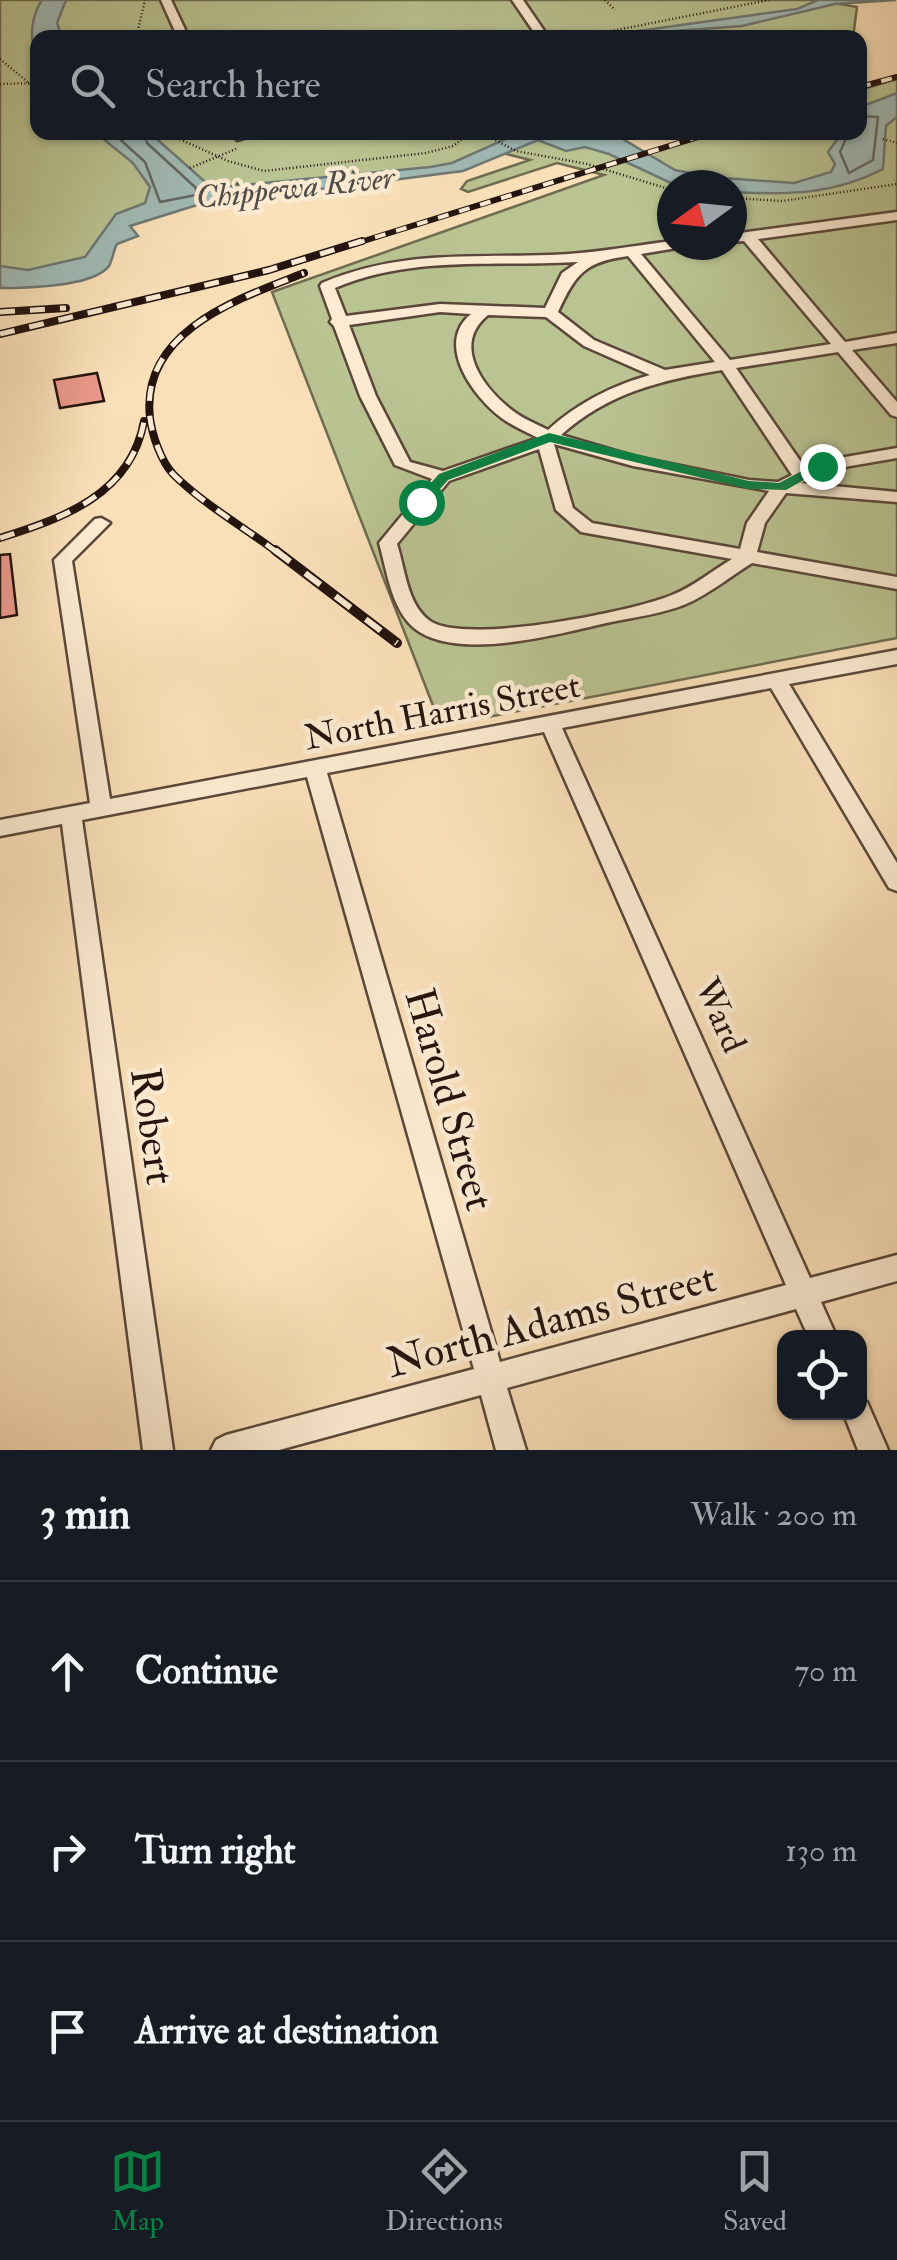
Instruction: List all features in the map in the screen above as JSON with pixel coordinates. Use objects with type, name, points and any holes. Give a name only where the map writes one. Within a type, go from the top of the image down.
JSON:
[{"type":"street","points":[[166,0],[180,30]]},
{"type":"street","points":[[517,0],[538,30]]},
{"type":"street","points":[[747,236],[894,220]]},
{"type":"street","points":[[747,244],[843,346],[897,412]]},
{"type":"street","points":[[444,477],[403,466],[337,322],[327,286],[376,267],[443,259],[602,254],[657,247]]},
{"type":"street","points":[[631,250],[726,365],[801,475]]},
{"type":"street","points":[[550,314],[574,268],[602,254]]},
{"type":"street","points":[[337,322],[409,310],[550,314],[604,354],[663,376]]},
{"type":"street","points":[[485,310],[469,323],[462,340],[472,376],[508,415],[547,439],[689,474],[897,498]]},
{"type":"street","points":[[897,338],[663,376],[619,388],[574,415],[547,439],[444,477],[388,543],[396,577],[415,615],[424,626],[458,639],[650,608],[680,600],[747,558],[756,523],[781,487],[801,475],[844,460],[897,452]]},
{"type":"street","points":[[547,439],[565,510],[587,528],[897,582]]},
{"type":"street","points":[[101,524],[63,560],[101,808]]},
{"type":"street","name":"North Harris Street","points":[[0,828],[897,657]]},
{"type":"street","points":[[777,681],[897,882]]},
{"type":"street","name":"Ward","points":[[550,723],[820,1330]]},
{"type":"street","name":"Harold Street","points":[[315,769],[511,1450]]},
{"type":"street","name":"Robert","points":[[71,814],[158,1450]]},
{"type":"street","name":"North Adams Street","points":[[226,1450],[897,1268]]},
{"type":"street","points":[[860,1420],[873,1450]]},
{"type":"path","points":[[138,30],[146,0]]},
{"type":"path","points":[[605,0],[616,10]]},
{"type":"path","points":[[617,30],[769,0]]},
{"type":"path","points":[[0,59],[30,84]]},
{"type":"path","points":[[0,84],[30,84]]},
{"type":"path","points":[[884,139],[897,143]]},
{"type":"path","points":[[184,140],[222,155],[241,169],[264,171],[426,153],[461,140]]},
{"type":"path","points":[[190,168],[236,149],[239,140]]},
{"type":"path","points":[[494,140],[531,156],[570,160],[657,186]]},
{"type":"path","points":[[747,199],[782,201],[897,184]]},
{"type":"green space","points":[[0,0],[832,0],[829,2],[857,7],[854,30],[30,30],[30,140],[596,140],[633,158],[694,140],[867,140],[867,88],[897,79],[897,638],[441,726],[272,292],[604,175],[557,163],[468,192],[461,189],[467,181],[530,160],[495,151],[453,171],[272,185],[125,218],[94,267],[0,281]]},
{"type":"water","points":[[42,0],[66,0],[57,23],[60,30],[32,30]]},
{"type":"water","points":[[818,0],[896,0],[835,4],[742,26],[646,30],[797,9]]},
{"type":"water","points":[[897,93],[897,117],[886,126],[883,169],[828,188],[747,193],[747,180],[794,183],[831,172],[835,164],[828,152],[837,140],[867,140],[867,104]]},
{"type":"water","name":"Chippewa River","points":[[105,140],[158,140],[212,188],[452,163],[504,140],[538,140],[463,171],[197,205],[130,226],[138,236],[117,244],[109,266],[101,273],[58,285],[0,288],[0,266],[28,270],[85,257],[116,214],[145,203],[150,187],[133,163]]},
{"type":"water","points":[[538,140],[624,140],[675,170],[657,170],[657,177],[609,154],[585,147],[566,151]]},
{"type":"building","points":[[97,373],[104,401],[60,408],[54,380]]},
{"type":"building","points":[[10,554],[17,615],[0,618],[0,555]]},
{"type":"railway","points":[[867,85],[897,77]]},
{"type":"railway","points":[[354,244],[688,140]]},
{"type":"railway","points":[[0,334],[269,270],[362,241]]},
{"type":"railway","points":[[278,553],[197,495],[169,469],[151,425],[151,388],[161,362],[198,323],[251,294],[304,273]]},
{"type":"railway","points":[[0,312],[66,308]]},
{"type":"railway","points":[[0,538],[48,522],[110,485],[137,446],[144,421]]},
{"type":"railway","points":[[275,550],[397,643]]},
{"type":"route","points":[[421,502],[444,477],[549,438],[633,461],[749,485],[781,487],[822,466]]}]
